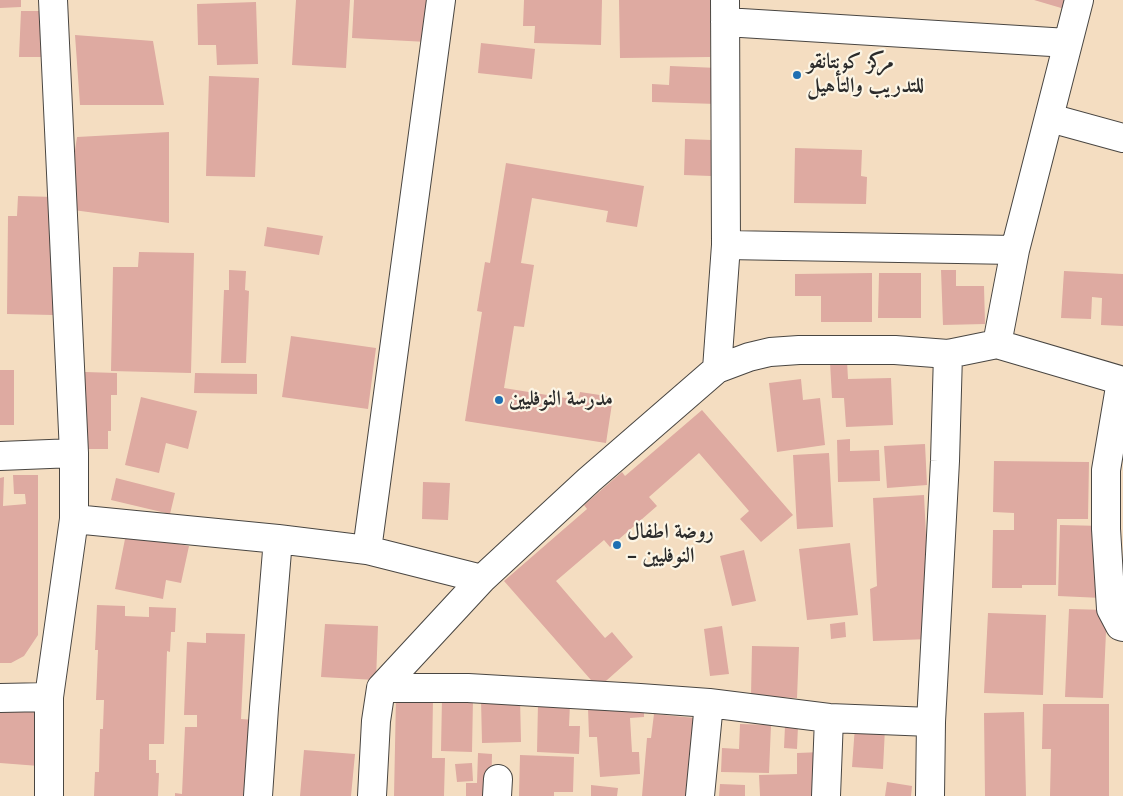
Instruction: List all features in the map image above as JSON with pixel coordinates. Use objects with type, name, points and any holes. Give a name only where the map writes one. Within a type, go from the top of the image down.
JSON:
[{"type":"street","points":[[49,796],[49,697],[74,518],[74,453],[52,0]]},
{"type":"street","points":[[367,550],[441,0]]},
{"type":"street","points":[[997,344],[1015,250],[1079,0]]},
{"type":"street","points":[[717,369],[726,245],[725,11],[1068,43]]},
{"type":"street","points":[[1050,118],[1123,138]]},
{"type":"street","points":[[726,245],[1015,250]]},
{"type":"street","points":[[372,796],[376,721],[381,688],[482,580],[589,480],[717,369],[749,357],[770,352],[799,350],[895,350],[948,354],[997,344],[1122,381],[1106,470],[1106,529],[1111,609],[1120,626],[1123,627]]},
{"type":"street","points":[[930,796],[948,354]]},
{"type":"street","points":[[0,456],[74,453]]},
{"type":"street","points":[[74,518],[367,550],[482,580]]},
{"type":"street","points":[[258,796],[278,539]]},
{"type":"street","points":[[381,688],[468,688],[640,698],[709,703],[829,718],[932,722]]},
{"type":"street","points":[[0,698],[49,697]]},
{"type":"street","points":[[700,796],[709,703]]},
{"type":"street","points":[[826,796],[829,718]]},
{"type":"building","points":[[0,0],[21,0],[21,7],[0,8]]},
{"type":"building","points":[[296,0],[350,0],[346,68],[292,65]]},
{"type":"building","points":[[354,0],[430,0],[427,42],[352,38]]},
{"type":"building","points":[[524,0],[602,0],[601,45],[534,43],[535,26],[523,26]]},
{"type":"building","points":[[619,0],[710,0],[710,57],[620,58]]},
{"type":"building","points":[[1034,0],[1071,0],[1068,10]]},
{"type":"building","points":[[256,2],[258,64],[217,65],[216,45],[198,45],[197,4]]},
{"type":"building","points":[[21,11],[49,11],[48,57],[19,57]]},
{"type":"building","points":[[75,35],[153,41],[164,105],[80,105]]},
{"type":"building","points":[[481,43],[535,49],[532,79],[478,73]]},
{"type":"building","points":[[670,66],[718,68],[717,104],[652,102],[652,84],[669,85]]},
{"type":"building","points":[[209,76],[259,78],[255,177],[206,176]]},
{"type":"building","points":[[169,132],[169,223],[66,209],[77,137]]},
{"type":"building","points":[[685,139],[712,140],[711,176],[684,175]]},
{"type":"building","points":[[795,148],[862,150],[861,176],[867,177],[866,204],[794,203]]},
{"type":"building","points":[[506,163],[644,186],[637,227],[606,222],[608,211],[532,198],[521,263],[534,265],[524,327],[514,326],[504,388],[578,400],[580,392],[613,397],[606,443],[465,421],[482,312],[477,311],[485,262],[490,263]]},
{"type":"building","points":[[18,196],[55,197],[53,315],[7,314],[8,216],[17,216]]},
{"type":"building","points":[[267,227],[323,236],[319,255],[264,246]]},
{"type":"building","points":[[139,252],[194,253],[191,373],[111,371],[113,267],[138,267]]},
{"type":"building","points":[[229,270],[246,271],[245,290],[249,291],[246,363],[221,363],[224,290],[229,290]]},
{"type":"building","points":[[941,270],[956,270],[956,286],[984,286],[985,324],[943,325]]},
{"type":"building","points":[[1064,271],[1123,274],[1123,326],[1101,325],[1102,298],[1092,297],[1091,319],[1061,318]]},
{"type":"building","points":[[872,273],[872,322],[821,322],[821,296],[795,296],[795,274]]},
{"type":"building","points":[[879,273],[921,273],[921,318],[878,318]]},
{"type":"building","points":[[291,336],[376,348],[368,409],[282,397]]},
{"type":"building","points":[[847,361],[848,379],[891,378],[893,425],[846,427],[844,398],[832,398],[830,362]]},
{"type":"building","points":[[0,370],[14,370],[14,425],[0,425]]},
{"type":"building","points":[[85,372],[117,373],[117,395],[111,395],[111,431],[108,431],[108,449],[84,449]]},
{"type":"building","points":[[195,373],[257,374],[257,394],[194,393]]},
{"type":"building","points":[[801,379],[803,400],[820,398],[825,445],[777,452],[769,383]]},
{"type":"building","points":[[141,397],[197,411],[188,449],[166,443],[159,473],[125,465]]},
{"type":"building","points":[[702,410],[793,515],[761,542],[740,519],[749,511],[699,453],[649,497],[657,506],[610,547],[604,540],[556,581],[605,638],[612,632],[633,657],[598,688],[504,581],[587,509],[584,505],[622,472],[625,476]]},
{"type":"building","points":[[850,439],[850,451],[879,450],[880,481],[838,482],[837,440]]},
{"type":"building","points":[[925,444],[927,485],[887,488],[884,446]]},
{"type":"building","points":[[829,453],[833,527],[797,529],[793,455]]},
{"type":"building","points":[[994,461],[1089,462],[1088,519],[1057,519],[1056,585],[1022,585],[1022,588],[992,588],[993,530],[1014,530],[1014,513],[993,512]]},
{"type":"building","points":[[13,475],[38,475],[38,635],[24,656],[11,663],[0,663],[0,478],[4,477],[3,506],[26,504],[25,494],[14,494]]},
{"type":"building","points":[[116,478],[175,493],[170,514],[111,500]]},
{"type":"building","points":[[423,482],[450,483],[448,520],[422,519]]},
{"type":"building","points":[[924,495],[931,639],[873,641],[870,589],[877,586],[873,498]]},
{"type":"building","points":[[1060,525],[1103,526],[1102,598],[1058,596]]},
{"type":"building","points":[[126,534],[189,546],[181,583],[166,580],[163,599],[115,589]]},
{"type":"building","points":[[850,543],[858,615],[807,620],[799,549]]},
{"type":"building","points":[[744,550],[756,601],[732,606],[720,556]]},
{"type":"building","points":[[97,605],[125,606],[125,616],[149,617],[149,607],[176,608],[175,632],[171,632],[170,652],[167,651],[164,744],[149,744],[149,760],[156,760],[156,773],[159,773],[158,796],[94,796],[95,772],[99,772],[100,729],[103,729],[104,700],[96,700],[98,650],[95,650]]},
{"type":"building","points":[[1069,609],[1107,610],[1103,698],[1065,697]]},
{"type":"building","points":[[988,613],[1046,615],[1043,695],[984,693]]},
{"type":"building","points":[[845,622],[846,637],[831,639],[830,624]]},
{"type":"building","points":[[325,624],[378,626],[376,680],[321,677]]},
{"type":"building","points":[[722,626],[729,674],[710,676],[704,629]]},
{"type":"building","points":[[206,633],[245,634],[241,719],[255,720],[255,742],[248,742],[246,796],[175,796],[175,793],[182,794],[185,727],[197,727],[197,715],[184,715],[187,642],[206,643]]},
{"type":"building","points":[[752,646],[799,647],[797,698],[751,696]]},
{"type":"building","points":[[396,697],[433,698],[432,758],[445,758],[444,796],[394,796]]},
{"type":"building","points":[[442,698],[473,698],[472,752],[441,751]]},
{"type":"building","points":[[520,698],[521,742],[482,743],[481,699]]},
{"type":"building","points":[[538,703],[570,704],[569,726],[580,726],[579,754],[537,752]]},
{"type":"building","points":[[1043,704],[1109,704],[1109,796],[1050,796],[1051,749],[1042,749]]},
{"type":"building","points":[[644,705],[644,717],[630,718],[632,752],[639,752],[640,774],[600,777],[597,737],[589,737],[588,708]]},
{"type":"building","points":[[0,708],[43,708],[39,766],[0,763]]},
{"type":"building","points":[[1024,712],[1026,796],[985,796],[984,713]]},
{"type":"building","points":[[654,714],[705,719],[690,796],[642,796],[647,738],[651,738]]},
{"type":"building","points":[[740,724],[771,725],[769,773],[721,772],[722,748],[739,749]]},
{"type":"building","points":[[785,726],[798,726],[797,749],[784,748]]},
{"type":"building","points":[[855,726],[885,728],[883,769],[852,767]]},
{"type":"building","points":[[304,750],[355,754],[351,796],[300,796]]},
{"type":"building","points":[[822,752],[823,796],[760,796],[759,775],[797,774],[797,753]]},
{"type":"building","points":[[478,753],[492,754],[491,796],[466,796],[466,783],[477,783]]},
{"type":"building","points":[[520,755],[574,757],[573,792],[554,792],[554,796],[519,796]]},
{"type":"building","points":[[472,763],[473,781],[457,782],[455,764]]},
{"type":"building","points":[[887,782],[912,786],[911,796],[885,796]]},
{"type":"building","points":[[720,784],[745,785],[745,796],[719,796]]},
{"type":"building","points":[[591,785],[618,788],[617,796],[591,796]]},
{"type":"place","name":"مركز كونتانقو للتدريب والتأهيل","points":[[797,75]]},
{"type":"place","name":"مدرسة النوفليين","points":[[499,400]]},
{"type":"place","name":"روضة اطفال - النوفليين","points":[[617,545]]}]
